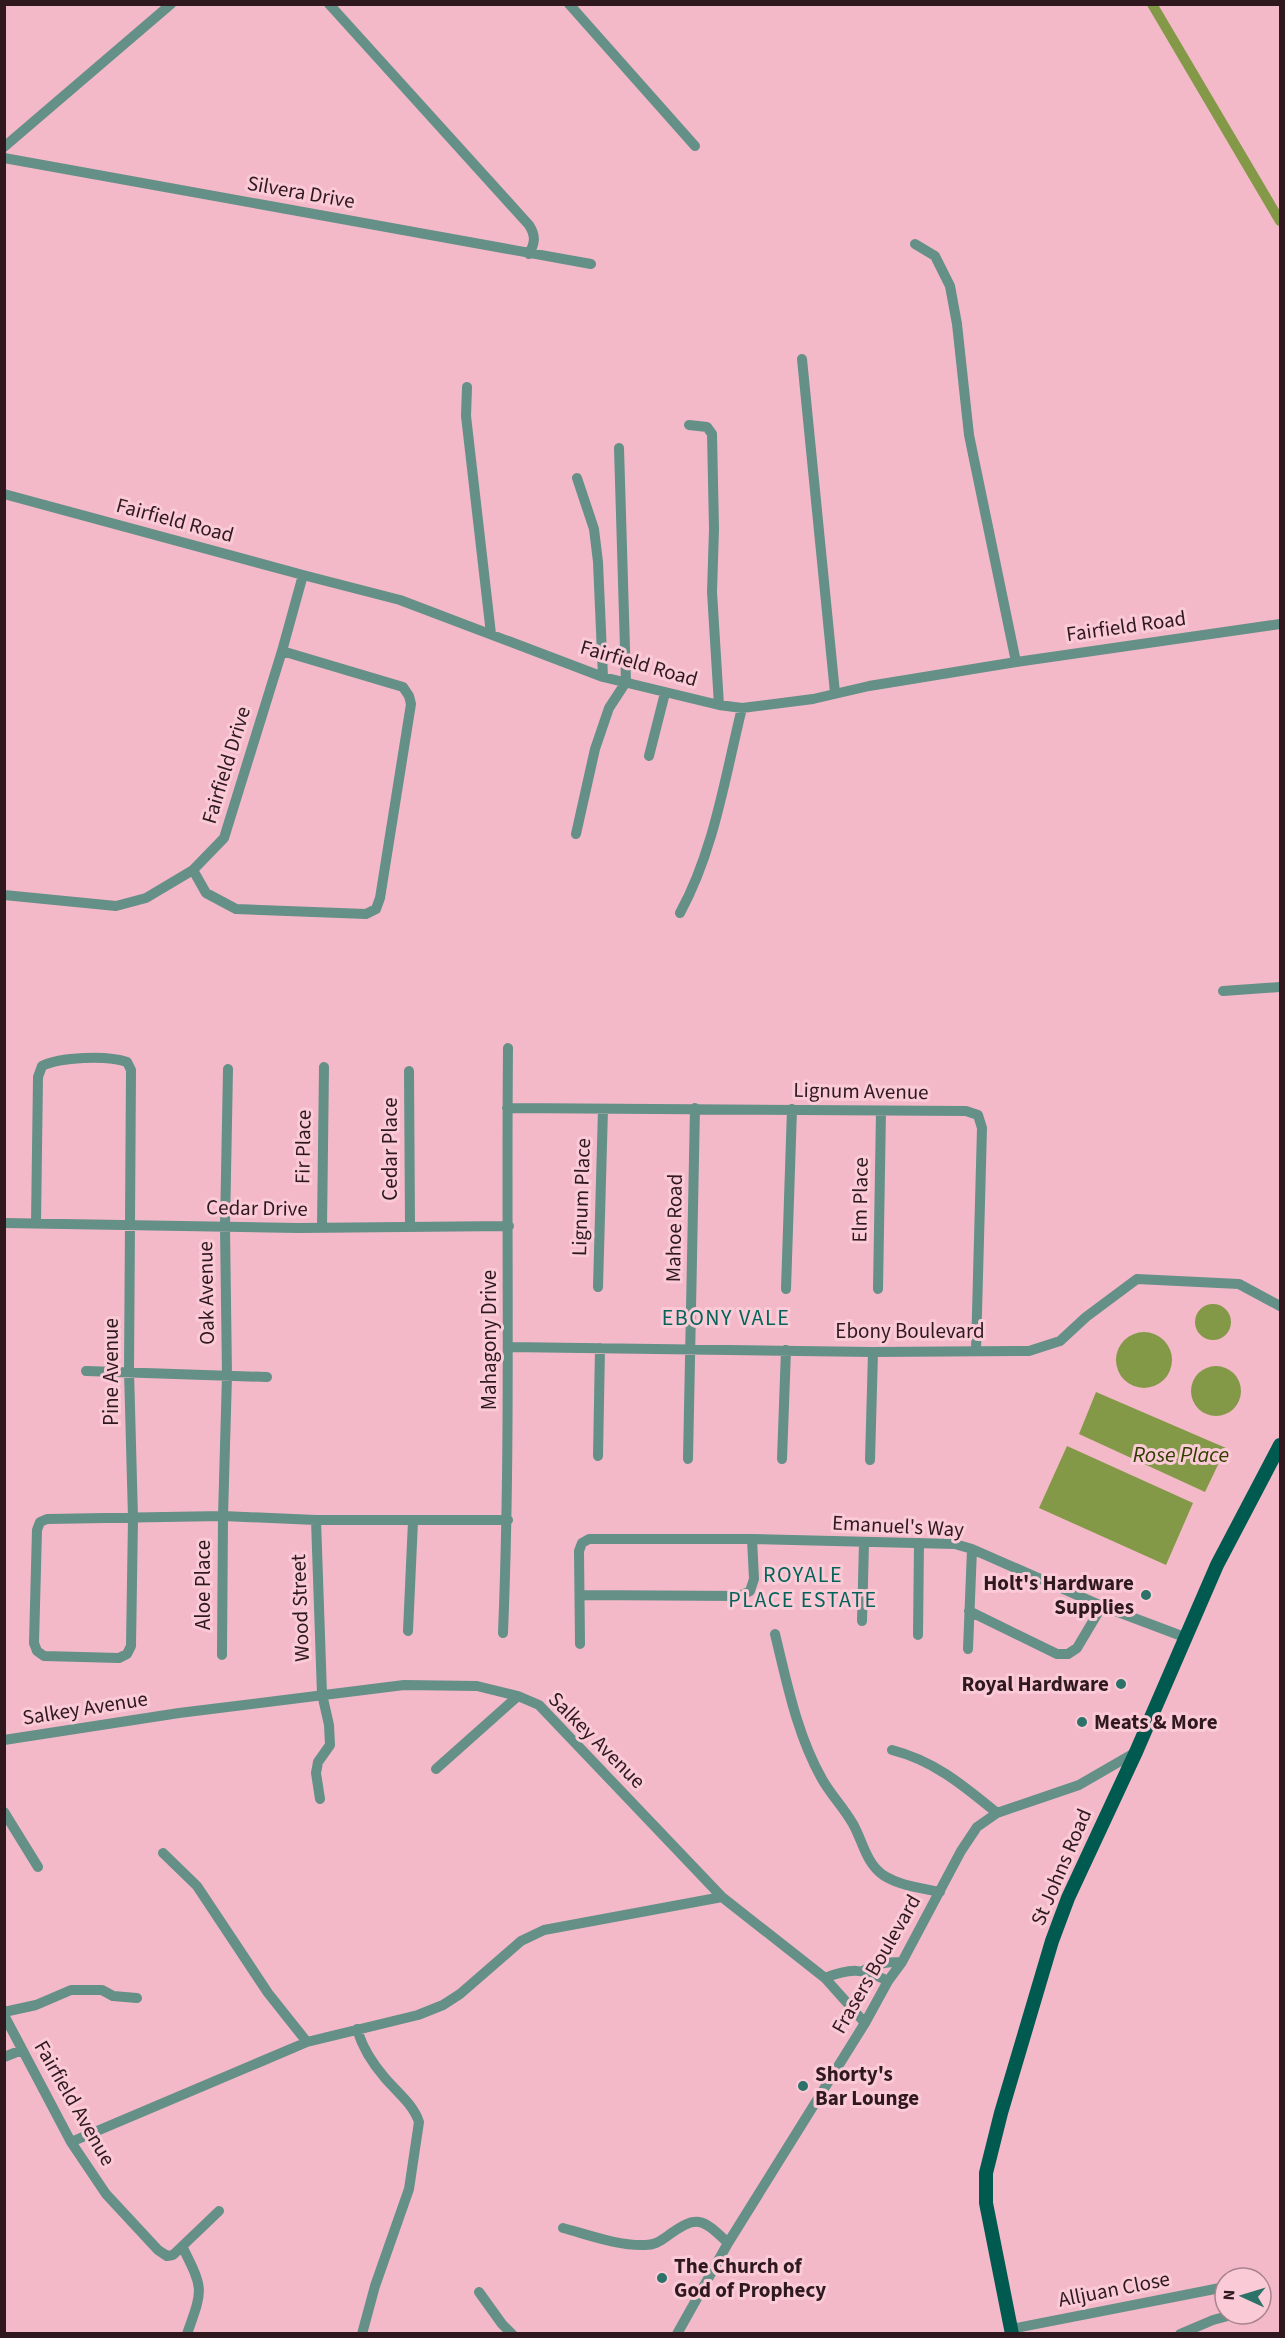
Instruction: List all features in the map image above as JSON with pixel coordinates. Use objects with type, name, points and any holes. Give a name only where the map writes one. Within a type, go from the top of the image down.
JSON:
[{"type":"main road","name":"St Johns Road","points":[[1011,2331],[986,2203],[986,2173],[1052,1941],[1068,1898],[1136,1752],[1217,1565],[1279,1453]]},
{"type":"street","points":[[4,147],[171,4]]},
{"type":"street","points":[[329,4],[529,225],[534,234],[534,244],[529,254]]},
{"type":"street","points":[[570,4],[695,146]]},
{"type":"street","name":"Silvera Drive","points":[[4,158],[591,264]]},
{"type":"street","points":[[915,244],[935,256],[950,286],[957,324],[969,435],[1016,662]]},
{"type":"street","points":[[802,359],[835,693]]},
{"type":"street","points":[[467,387],[466,416],[491,634]]},
{"type":"street","points":[[689,425],[707,427],[712,434],[714,529],[712,592],[719,705]]},
{"type":"street","points":[[576,834],[595,749],[609,708],[626,682],[619,448]]},
{"type":"street","points":[[576,478],[594,530],[598,562],[603,677]]},
{"type":"street","name":"Fairfield Road","points":[[4,494],[400,600],[603,677],[665,693],[742,708],[813,699],[835,693],[1016,662],[1281,624]]},
{"type":"street","name":"Fairfield Drive","points":[[4,895],[116,906],[146,898],[193,870],[224,838],[303,575]]},
{"type":"street","points":[[193,870],[206,893],[236,909],[366,914],[376,909],[380,898],[411,704],[410,696],[403,687],[282,651]]},
{"type":"street","points":[[649,756],[665,693]]},
{"type":"street","points":[[680,914],[695,885],[711,834],[742,708]]},
{"type":"street","points":[[1222,991],[1281,987]]},
{"type":"street","name":"Mahagony Drive","points":[[503,1633],[508,1520],[508,1048]]},
{"type":"street","name":"Pine Avenue","points":[[36,1223],[38,1077],[42,1066],[51,1062],[116,1058],[127,1062],[132,1070],[129,1371],[133,1518],[131,1646],[127,1654],[119,1658],[44,1656],[37,1651],[34,1643],[36,1542],[40,1522],[47,1519],[133,1518]]},
{"type":"street","name":"Fir Place","points":[[322,1228],[324,1067]]},
{"type":"street","name":"Oak Avenue","points":[[223,1516],[227,1376],[225,1227],[228,1069]]},
{"type":"street","name":"Cedar Place","points":[[409,1071],[410,1227]]},
{"type":"street","name":"Lignum Avenue","points":[[507,1108],[966,1111],[978,1115],[982,1128],[976,1350]]},
{"type":"street","name":"Mahoe Road","points":[[688,1459],[696,1108]]},
{"type":"street","name":"Lignum Place","points":[[598,1287],[603,1109]]},
{"type":"street","points":[[786,1289],[792,1109]]},
{"type":"street","name":"Elm Place","points":[[878,1289],[881,1111]]},
{"type":"street","name":"Cedar Drive","points":[[4,1223],[322,1228],[509,1226]]},
{"type":"street","name":"Ebony Boulevard","points":[[509,1347],[873,1352],[1029,1351],[1060,1341],[1086,1317],[1137,1279],[1239,1284],[1281,1306]]},
{"type":"street","points":[[598,1456],[600,1348]]},
{"type":"street","points":[[782,1459],[786,1350]]},
{"type":"street","points":[[870,1460],[873,1352]]},
{"type":"street","points":[[86,1371],[267,1377]]},
{"type":"street","points":[[133,1518],[223,1516],[316,1520],[508,1520]]},
{"type":"street","name":"Aloe Place","points":[[222,1655],[223,1516]]},
{"type":"street","name":"Wood Street","points":[[316,1520],[322,1694],[329,1725],[330,1745],[318,1762],[316,1773],[320,1798]]},
{"type":"street","points":[[408,1631],[413,1521]]},
{"type":"street","name":"Emanuel's Way","points":[[580,1594],[579,1551],[582,1543],[589,1539],[752,1539],[955,1544],[972,1549],[1102,1606],[1187,1638]]},
{"type":"street","points":[[580,1644],[580,1594],[740,1596],[750,1591],[754,1579],[752,1539]]},
{"type":"street","points":[[862,1621],[864,1543]]},
{"type":"street","points":[[918,1635],[919,1543]]},
{"type":"street","points":[[968,1649],[972,1549]]},
{"type":"street","points":[[969,1611],[1057,1654],[1068,1654],[1077,1648],[1102,1606]]},
{"type":"street","points":[[775,1634],[795,1714],[808,1749],[822,1780],[854,1825],[874,1868],[884,1876],[901,1883],[940,1892]]},
{"type":"street","name":"Salkey Avenue","points":[[4,1740],[179,1713],[404,1685],[477,1686],[518,1696],[539,1705],[722,1897],[825,1978],[865,2023]]},
{"type":"street","points":[[436,1769],[518,1696]]},
{"type":"street","points":[[892,1750],[915,1756],[931,1765],[963,1785],[998,1813]]},
{"type":"street","name":"Frasers Boulevard","points":[[677,2334],[728,2243],[865,2023],[888,1981],[902,1962],[976,1827],[998,1813],[1079,1785],[1136,1752]]},
{"type":"street","points":[[4,1812],[38,1867]]},
{"type":"street","points":[[163,1853],[197,1886],[268,1993],[307,2042]]},
{"type":"street","points":[[71,2142],[307,2042],[418,2014],[443,2005],[460,1994],[521,1941],[544,1930],[722,1897]]},
{"type":"street","points":[[863,1971],[886,1962],[902,1962]]},
{"type":"street","points":[[825,1978],[854,1970],[863,1971],[888,1981]]},
{"type":"street","points":[[4,2013],[36,2005],[71,1990],[102,1990],[113,1996],[137,1998]]},
{"type":"street","name":"Fairfield Avenue","points":[[4,2013],[71,2142],[106,2194],[166,2256],[173,2255],[183,2248]]},
{"type":"street","points":[[357,2029],[361,2042],[383,2076],[416,2113],[419,2122],[409,2189],[375,2286],[362,2334]]},
{"type":"street","points":[[4,2057],[22,2050]]},
{"type":"street","points":[[187,2334],[200,2293],[198,2278],[183,2248],[219,2211]]},
{"type":"street","points":[[562,2228],[625,2244],[645,2245],[656,2244],[678,2227],[690,2221],[700,2220],[728,2243]]},
{"type":"street","name":"Alljuan Close","points":[[1011,2331],[1213,2289]]},
{"type":"street","points":[[479,2292],[512,2334]]},
{"type":"street","points":[[1180,2334],[1213,2320]]},
{"type":"water","points":[[1213,1304],[1225,1310],[1231,1322],[1225,1334],[1213,1340],[1201,1334],[1195,1322],[1201,1310]]},
{"type":"water","points":[[1144,1332],[1155,1334],[1164,1340],[1170,1349],[1172,1360],[1170,1371],[1164,1380],[1155,1386],[1144,1388],[1133,1386],[1124,1380],[1118,1371],[1116,1360],[1118,1349],[1124,1340],[1133,1334]]},
{"type":"water","points":[[1221,1366],[1234,1373],[1240,1381],[1240,1401],[1234,1409],[1226,1415],[1211,1416],[1198,1409],[1192,1401],[1191,1386],[1198,1373],[1206,1367]]},
{"type":"water","name":"Rose Place","points":[[1096,1392],[1226,1448],[1205,1492],[1079,1434]]},
{"type":"water","points":[[1067,1446],[1193,1503],[1166,1565],[1039,1508]]},
{"type":"waterway","points":[[1152,4],[1280,221]]},
{"type":"place","name":"Holt's Hardware Supplies","points":[[1146,1595]]},
{"type":"place","name":"Royal Hardware","points":[[1121,1684]]},
{"type":"place","name":"Meats & More","points":[[1082,1722]]},
{"type":"place","name":"Shorty's Bar Lounge","points":[[803,2086]]},
{"type":"place","name":"The Church of God of Prophecy","points":[[662,2278]]},
{"type":"district","name":"EBONY VALE","points":[[726,1318]]},
{"type":"district","name":"ROYALE PLACE ESTATE","points":[[803,1588]]}]
